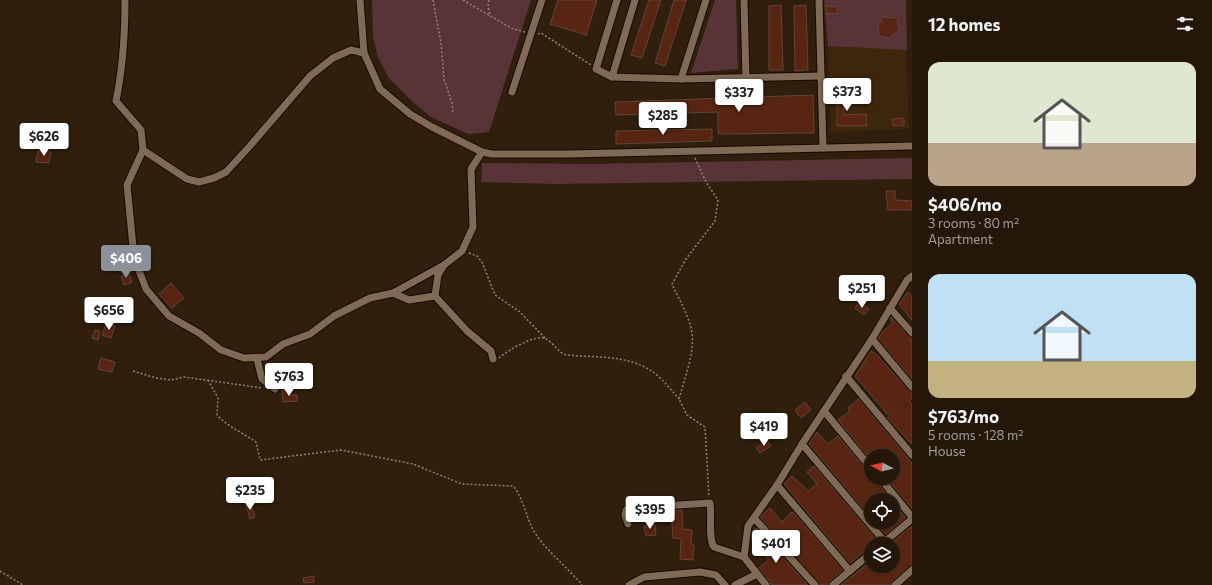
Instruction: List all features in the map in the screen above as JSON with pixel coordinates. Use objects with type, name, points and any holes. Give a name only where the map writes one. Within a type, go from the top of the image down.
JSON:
[{"type":"street","points":[[125,0],[124,48],[116,101],[140,130],[143,150],[127,185],[134,256],[146,290],[169,316],[199,333],[222,350],[244,358],[256,359],[266,357],[282,344],[310,334],[334,316],[370,298],[393,293],[444,265],[462,251],[472,227],[471,169],[482,152]]},
{"type":"street","points":[[360,0],[364,52],[380,89],[410,114],[432,127],[482,152],[492,154],[541,154],[912,146]]},
{"type":"street","points":[[512,92],[542,0]]},
{"type":"street","points":[[617,0],[596,69],[612,78],[681,79],[821,76]]},
{"type":"street","points":[[612,78],[635,0]]},
{"type":"street","points":[[681,79],[706,0]]},
{"type":"street","points":[[744,0],[746,78]]},
{"type":"street","points":[[819,0],[823,148]]},
{"type":"street","points":[[143,150],[188,179],[199,182],[214,178],[226,172],[250,147],[310,76],[333,58],[351,50],[364,52]]},
{"type":"street","points":[[435,296],[438,275],[444,265]]},
{"type":"street","points":[[744,557],[748,526],[777,485],[846,376],[872,339],[907,280],[912,276]]},
{"type":"street","points":[[393,293],[409,300],[435,296]]},
{"type":"street","points":[[435,296],[467,331],[491,351],[493,358]]},
{"type":"street","points":[[890,308],[912,333]]},
{"type":"street","points":[[872,339],[912,388]]},
{"type":"street","points":[[256,359],[262,379],[273,388]]},
{"type":"street","points":[[846,376],[912,455]]},
{"type":"street","points":[[824,411],[864,460]]},
{"type":"street","points":[[802,444],[879,537]]},
{"type":"street","points":[[777,485],[850,571]]},
{"type":"street","points":[[886,485],[912,518],[891,537]]},
{"type":"street","points":[[628,524],[625,516],[626,510],[632,508],[710,503],[712,513],[711,543],[714,547],[744,557],[766,585]]},
{"type":"street","points":[[754,518],[815,585]]},
{"type":"street","points":[[833,585],[864,559]]},
{"type":"street","points":[[895,585],[912,570]]},
{"type":"street","points":[[629,585],[644,577],[700,572],[716,575],[725,585]]},
{"type":"street","points":[[735,585],[757,574]]},
{"type":"path","points":[[433,0],[441,43],[444,79],[452,103],[453,114]]},
{"type":"path","points":[[489,0],[488,6],[490,16]]},
{"type":"path","points":[[679,399],[689,362],[692,335],[689,321],[672,284],[686,259],[714,221],[718,200],[698,167],[693,151]]},
{"type":"path","points":[[462,251],[477,256],[482,262],[495,296],[520,312],[545,338],[565,355],[595,356],[632,361],[658,375],[679,399],[687,415],[705,427],[710,503]]},
{"type":"path","points":[[493,358],[496,360],[509,349],[517,347],[538,337],[545,338]]},
{"type":"path","points":[[133,371],[156,378],[171,380],[184,377],[259,388],[273,388]]},
{"type":"path","points":[[208,380],[218,398],[217,415],[225,424],[244,433],[256,442],[260,460],[341,450],[413,464],[462,484],[513,486],[519,493],[529,524],[538,538],[582,585]]},
{"type":"path","points":[[0,571],[23,585]]},
{"type":"shaded area","points":[[372,0],[531,0],[489,132],[468,134],[431,117],[414,103],[388,77],[378,57],[373,37]]},
{"type":"shaded area","points":[[715,0],[736,0],[738,69],[691,73]]},
{"type":"shaded area","points":[[824,0],[906,0],[907,50],[828,46]]},
{"type":"shaded area","points":[[906,43],[909,129],[831,132],[828,46]]},
{"type":"shaded area","points":[[912,158],[912,179],[556,184],[481,182],[482,163],[591,164]]},
{"type":"building","points":[[558,0],[597,0],[586,35],[550,24]]},
{"type":"building","points":[[649,0],[661,0],[642,58],[631,55]]},
{"type":"building","points":[[674,0],[686,0],[665,66],[655,63]]},
{"type":"building","points":[[781,5],[783,70],[769,70],[769,6]]},
{"type":"building","points":[[806,5],[808,70],[795,71],[794,6]]},
{"type":"building","points":[[827,6],[838,7],[837,14],[826,13]]},
{"type":"building","points":[[883,17],[897,18],[899,30],[889,38],[879,36],[878,27]]},
{"type":"building","points":[[837,84],[844,84],[844,115],[866,114],[867,126],[837,126]]},
{"type":"building","points":[[813,95],[814,133],[718,134],[718,112],[616,115],[615,102]]},
{"type":"building","points":[[904,118],[904,125],[893,126],[892,119]]},
{"type":"building","points":[[712,129],[712,141],[616,144],[616,131]]},
{"type":"building","points":[[38,151],[51,152],[49,163],[36,162]]},
{"type":"building","points":[[886,191],[895,191],[895,200],[912,201],[912,210],[888,210]]},
{"type":"building","points":[[129,273],[132,282],[124,285],[121,276]]},
{"type":"building","points":[[171,283],[184,298],[172,308],[159,294]]},
{"type":"building","points":[[908,292],[912,297],[912,320],[899,304]]},
{"type":"building","points":[[859,302],[869,309],[864,315],[855,308]]},
{"type":"building","points":[[891,317],[912,340],[912,379],[878,339],[882,332],[893,323],[890,319]]},
{"type":"building","points":[[106,324],[115,326],[111,338],[102,335]]},
{"type":"building","points":[[95,330],[100,331],[98,340],[92,338]]},
{"type":"building","points":[[871,351],[877,355],[912,392],[912,398],[909,401],[912,404],[912,444],[887,418],[889,416],[855,376]]},
{"type":"building","points":[[101,358],[115,362],[112,372],[98,369]]},
{"type":"building","points":[[282,390],[289,390],[290,395],[297,395],[297,401],[283,402]]},
{"type":"building","points":[[859,399],[912,463],[912,509],[893,485],[900,485],[900,449],[864,449],[864,452],[838,420],[850,411],[848,408]]},
{"type":"building","points":[[805,402],[811,410],[801,418],[795,410]]},
{"type":"building","points":[[817,432],[828,444],[838,436],[864,467],[864,485],[880,485],[886,493],[864,493],[864,510],[809,444]]},
{"type":"building","points":[[767,440],[771,446],[760,453],[756,448]]},
{"type":"building","points":[[814,466],[864,525],[864,529],[868,529],[875,537],[864,537],[864,551],[850,564],[784,484],[792,476],[808,491],[817,484],[807,472]]},
{"type":"building","points":[[251,504],[255,517],[250,519],[246,505]]},
{"type":"building","points":[[770,508],[782,522],[792,512],[795,514],[843,570],[830,581],[828,585],[820,585],[760,517]]},
{"type":"building","points":[[671,510],[682,510],[683,529],[692,530],[691,544],[694,545],[693,560],[680,559],[681,539],[673,538]]},
{"type":"building","points":[[900,511],[906,518],[900,523]]},
{"type":"building","points":[[655,525],[656,535],[646,536],[644,526]]},
{"type":"building","points":[[912,526],[912,565],[892,581],[890,585],[841,585],[864,567],[864,573],[900,573],[900,537],[899,537]]},
{"type":"building","points":[[756,528],[808,585],[772,585],[759,568],[769,560],[751,540],[752,531]]},
{"type":"building","points":[[880,529],[892,529],[885,535]]},
{"type":"building","points":[[314,576],[314,582],[304,583],[303,578]]}]
